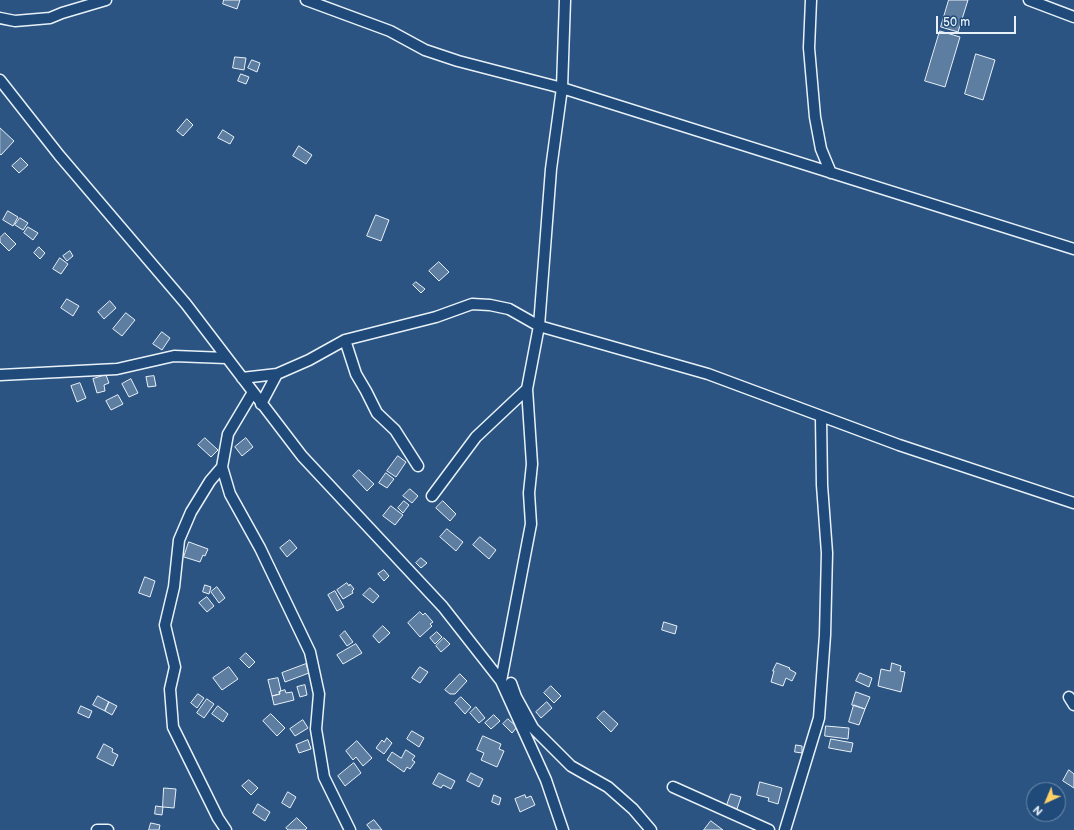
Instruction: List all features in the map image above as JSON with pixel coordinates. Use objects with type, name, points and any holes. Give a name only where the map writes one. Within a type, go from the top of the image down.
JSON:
[{"type":"street","points":[[0,18],[15,21],[50,18],[106,0]]},
{"type":"street","points":[[306,0],[390,31],[432,52],[458,61],[562,88],[1074,249]]},
{"type":"street","points":[[501,681],[531,524],[529,494],[532,464],[527,389],[539,326],[551,169],[562,88],[565,0]]},
{"type":"street","points":[[811,0],[809,48],[815,117],[821,149],[831,173]]},
{"type":"street","points":[[1029,0],[1074,17]]},
{"type":"street","points":[[0,80],[59,156],[186,304],[302,456],[443,607],[501,681],[546,780],[563,830]]},
{"type":"street","points":[[242,378],[277,374],[309,360],[345,340],[436,317],[472,304],[509,309],[539,326],[708,374],[899,445],[1074,503]]},
{"type":"street","points":[[345,340],[356,374],[377,412],[395,430],[418,466]]},
{"type":"street","points":[[0,374],[117,369],[174,356],[226,358]]},
{"type":"street","points":[[261,404],[277,374]]},
{"type":"street","points":[[432,496],[476,437],[527,389]]},
{"type":"street","points":[[252,392],[228,434],[222,467],[230,494],[260,548],[310,652],[319,694],[316,729],[324,777],[350,830]]},
{"type":"street","points":[[785,830],[819,718],[825,635],[827,553],[822,485],[821,417]]},
{"type":"street","points":[[222,467],[210,481],[191,512],[179,540],[174,587],[165,625],[175,667],[170,689],[173,727],[218,818],[226,830]]},
{"type":"street","points":[[511,683],[516,697],[533,728],[571,766],[608,786],[633,809],[651,830]]},
{"type":"street","points":[[673,787],[769,830]]},
{"type":"street","points":[[97,830],[108,830]]},
{"type":"building","points":[[224,0],[240,0],[237,9],[223,4]]},
{"type":"building","points":[[949,0],[968,0],[958,32],[941,27]]},
{"type":"building","points":[[940,31],[960,37],[945,87],[925,81]]},
{"type":"building","points":[[976,54],[995,60],[983,100],[965,94]]},
{"type":"building","points":[[235,57],[246,58],[244,70],[233,68]]},
{"type":"building","points":[[252,60],[260,63],[257,72],[248,68]]},
{"type":"building","points":[[241,74],[249,77],[246,84],[238,81]]},
{"type":"building","points":[[187,119],[193,125],[183,136],[177,131]]},
{"type":"building","points":[[0,128],[14,141],[1,155],[0,154]]},
{"type":"building","points":[[223,130],[234,137],[230,144],[218,138]]},
{"type":"building","points":[[299,146],[312,155],[306,164],[293,156]]},
{"type":"building","points":[[21,158],[28,165],[19,173],[12,166]]},
{"type":"building","points":[[8,211],[18,217],[13,226],[3,220]]},
{"type":"building","points":[[376,215],[389,220],[381,241],[367,236]]},
{"type":"building","points":[[20,218],[28,223],[23,230],[15,225]]},
{"type":"building","points":[[28,227],[38,233],[33,240],[24,233]]},
{"type":"building","points":[[5,233],[16,244],[9,251],[0,242],[0,238]]},
{"type":"building","points":[[39,247],[45,253],[40,259],[34,253]]},
{"type":"building","points":[[70,251],[73,256],[67,261],[63,256]]},
{"type":"building","points":[[60,258],[68,264],[61,274],[53,269]]},
{"type":"building","points":[[439,262],[449,272],[439,281],[429,271]]},
{"type":"building","points":[[416,282],[425,289],[421,293],[413,285]]},
{"type":"building","points":[[67,299],[79,306],[73,316],[61,308]]},
{"type":"building","points":[[110,301],[116,308],[104,319],[98,312]]},
{"type":"building","points":[[126,313],[135,320],[122,336],[113,329]]},
{"type":"building","points":[[162,332],[170,338],[162,350],[153,344]]},
{"type":"building","points":[[106,375],[109,383],[104,385],[105,391],[97,393],[93,379]]},
{"type":"building","points":[[154,376],[156,386],[148,387],[146,377]]},
{"type":"building","points":[[131,379],[138,393],[129,397],[122,384]]},
{"type":"building","points":[[80,383],[86,398],[77,402],[71,386]]},
{"type":"building","points":[[118,395],[123,404],[111,410],[106,401]]},
{"type":"building","points":[[205,438],[218,450],[211,457],[198,445]]},
{"type":"building","points":[[246,438],[253,447],[242,456],[235,447]]},
{"type":"building","points":[[398,456],[406,462],[396,477],[387,471]]},
{"type":"building","points":[[359,470],[374,484],[367,491],[353,476]]},
{"type":"building","points":[[386,473],[394,479],[387,488],[379,483]]},
{"type":"building","points":[[410,489],[418,496],[412,503],[403,496]]},
{"type":"building","points":[[404,501],[409,505],[403,513],[398,508]]},
{"type":"building","points":[[443,501],[456,514],[450,521],[436,508]]},
{"type":"building","points":[[391,506],[403,515],[395,525],[383,516]]},
{"type":"building","points":[[447,529],[463,542],[456,551],[440,537]]},
{"type":"building","points":[[480,537],[496,550],[489,559],[473,545]]},
{"type":"building","points":[[290,540],[297,548],[287,557],[280,548]]},
{"type":"building","points":[[189,542],[208,549],[200,562],[184,557]]},
{"type":"building","points":[[421,558],[427,563],[421,568],[416,563]]},
{"type":"building","points":[[384,570],[389,576],[384,581],[378,574]]},
{"type":"building","points":[[145,577],[155,581],[150,597],[139,593]]},
{"type":"building","points":[[347,583],[354,589],[352,591],[353,593],[343,599],[337,590]]},
{"type":"building","points":[[205,585],[211,587],[209,594],[203,592]]},
{"type":"building","points":[[217,587],[225,598],[219,603],[211,592]]},
{"type":"building","points":[[370,588],[379,596],[373,603],[363,595]]},
{"type":"building","points":[[335,591],[344,607],[337,611],[328,595]]},
{"type":"building","points":[[207,597],[214,606],[207,612],[199,603]]},
{"type":"building","points":[[420,612],[423,615],[425,613],[433,622],[430,624],[432,626],[420,637],[408,623]]},
{"type":"building","points":[[664,622],[677,626],[675,634],[662,630]]},
{"type":"building","points":[[383,626],[390,633],[379,643],[373,636]]},
{"type":"building","points":[[345,631],[353,642],[347,646],[340,636]]},
{"type":"building","points":[[437,632],[442,637],[435,644],[430,638]]},
{"type":"building","points":[[444,638],[450,644],[441,652],[436,646]]},
{"type":"building","points":[[356,644],[362,653],[343,664],[337,655]]},
{"type":"building","points":[[246,653],[255,662],[249,668],[240,659]]},
{"type":"building","points":[[777,663],[790,668],[789,669],[796,673],[792,681],[786,678],[783,686],[771,682],[773,671]]},
{"type":"building","points":[[892,663],[901,666],[900,671],[905,672],[901,692],[878,686],[881,669],[890,671]]},
{"type":"building","points":[[306,664],[309,673],[285,682],[282,673]]},
{"type":"building","points":[[229,667],[238,679],[222,690],[213,678]]},
{"type":"building","points":[[420,667],[428,672],[420,683],[412,678]]},
{"type":"building","points":[[860,673],[872,678],[869,687],[856,681]]},
{"type":"building","points":[[460,674],[467,681],[455,694],[450,694],[445,690]]},
{"type":"building","points":[[278,678],[281,691],[279,692],[280,694],[272,696],[268,680]]},
{"type":"building","points":[[305,685],[307,695],[300,697],[297,687]]},
{"type":"building","points":[[551,686],[561,696],[554,703],[544,693]]},
{"type":"building","points":[[285,690],[286,693],[292,692],[294,700],[274,705],[272,696],[280,694],[279,692]]},
{"type":"building","points":[[856,692],[870,697],[865,709],[852,705]]},
{"type":"building","points":[[198,694],[204,698],[197,708],[191,703]]},
{"type":"building","points":[[98,696],[109,702],[105,711],[93,705]]},
{"type":"building","points":[[461,697],[471,707],[465,714],[455,703]]},
{"type":"building","points":[[207,699],[214,704],[204,718],[197,713]]},
{"type":"building","points":[[109,702],[117,706],[112,715],[105,711]]},
{"type":"building","points":[[547,702],[552,708],[541,718],[536,712]]},
{"type":"building","points":[[854,705],[865,709],[859,725],[849,722]]},
{"type":"building","points":[[81,706],[92,711],[89,718],[78,713]]},
{"type":"building","points":[[218,706],[228,714],[223,722],[212,714]]},
{"type":"building","points":[[476,707],[485,718],[479,723],[470,713]]},
{"type":"building","points":[[604,711],[618,724],[611,732],[597,718]]},
{"type":"building","points":[[271,714],[285,728],[277,736],[263,721]]},
{"type":"building","points":[[494,715],[500,721],[491,729],[485,723]]},
{"type":"building","points":[[508,719],[517,727],[512,733],[503,724]]},
{"type":"building","points":[[303,720],[308,728],[295,736],[290,729]]},
{"type":"building","points":[[826,726],[849,728],[848,739],[825,736]]},
{"type":"building","points":[[412,731],[424,738],[419,747],[407,739]]},
{"type":"building","points":[[483,736],[501,744],[499,749],[504,751],[497,767],[481,760],[484,753],[477,750]]},
{"type":"building","points":[[387,738],[392,743],[384,754],[376,748],[382,740],[384,742]]},
{"type":"building","points":[[831,739],[853,743],[851,752],[829,748]]},
{"type":"building","points":[[308,740],[311,749],[299,753],[296,745]]},
{"type":"building","points":[[357,741],[372,758],[363,766],[356,757],[353,760],[346,751]]},
{"type":"building","points":[[104,744],[113,749],[112,752],[118,755],[113,766],[97,758]]},
{"type":"building","points":[[796,745],[802,746],[802,753],[795,752]]},
{"type":"building","points":[[406,750],[415,756],[412,760],[415,762],[410,769],[407,767],[404,772],[387,760],[392,752],[401,758]]},
{"type":"building","points":[[354,763],[361,773],[345,786],[338,776]]},
{"type":"building","points":[[1069,770],[1074,774],[1074,788],[1066,782],[1063,781]]},
{"type":"building","points":[[439,773],[455,781],[451,789],[443,785],[441,788],[433,784]]},
{"type":"building","points":[[471,773],[483,779],[479,787],[467,781]]},
{"type":"building","points":[[249,780],[258,788],[251,795],[242,786]]},
{"type":"building","points":[[760,782],[782,788],[778,804],[768,801],[769,798],[757,795]]},
{"type":"building","points":[[164,788],[176,789],[174,808],[163,807]]},
{"type":"building","points":[[288,792],[296,797],[290,808],[282,803]]},
{"type":"building","points":[[731,794],[741,797],[737,809],[727,805]]},
{"type":"building","points":[[494,795],[501,798],[499,805],[492,802]]},
{"type":"building","points":[[525,795],[526,798],[531,796],[535,805],[520,812],[515,799]]},
{"type":"building","points":[[258,804],[270,812],[265,821],[253,813]]},
{"type":"building","points":[[156,806],[163,807],[162,815],[155,814]]},
{"type":"building","points":[[297,818],[307,828],[305,830],[288,830],[286,828]]},
{"type":"building","points":[[374,820],[382,830],[371,830],[367,825]]},
{"type":"building","points":[[711,821],[723,830],[704,830]]},
{"type":"building","points":[[151,823],[160,825],[159,830],[149,830]]}]
